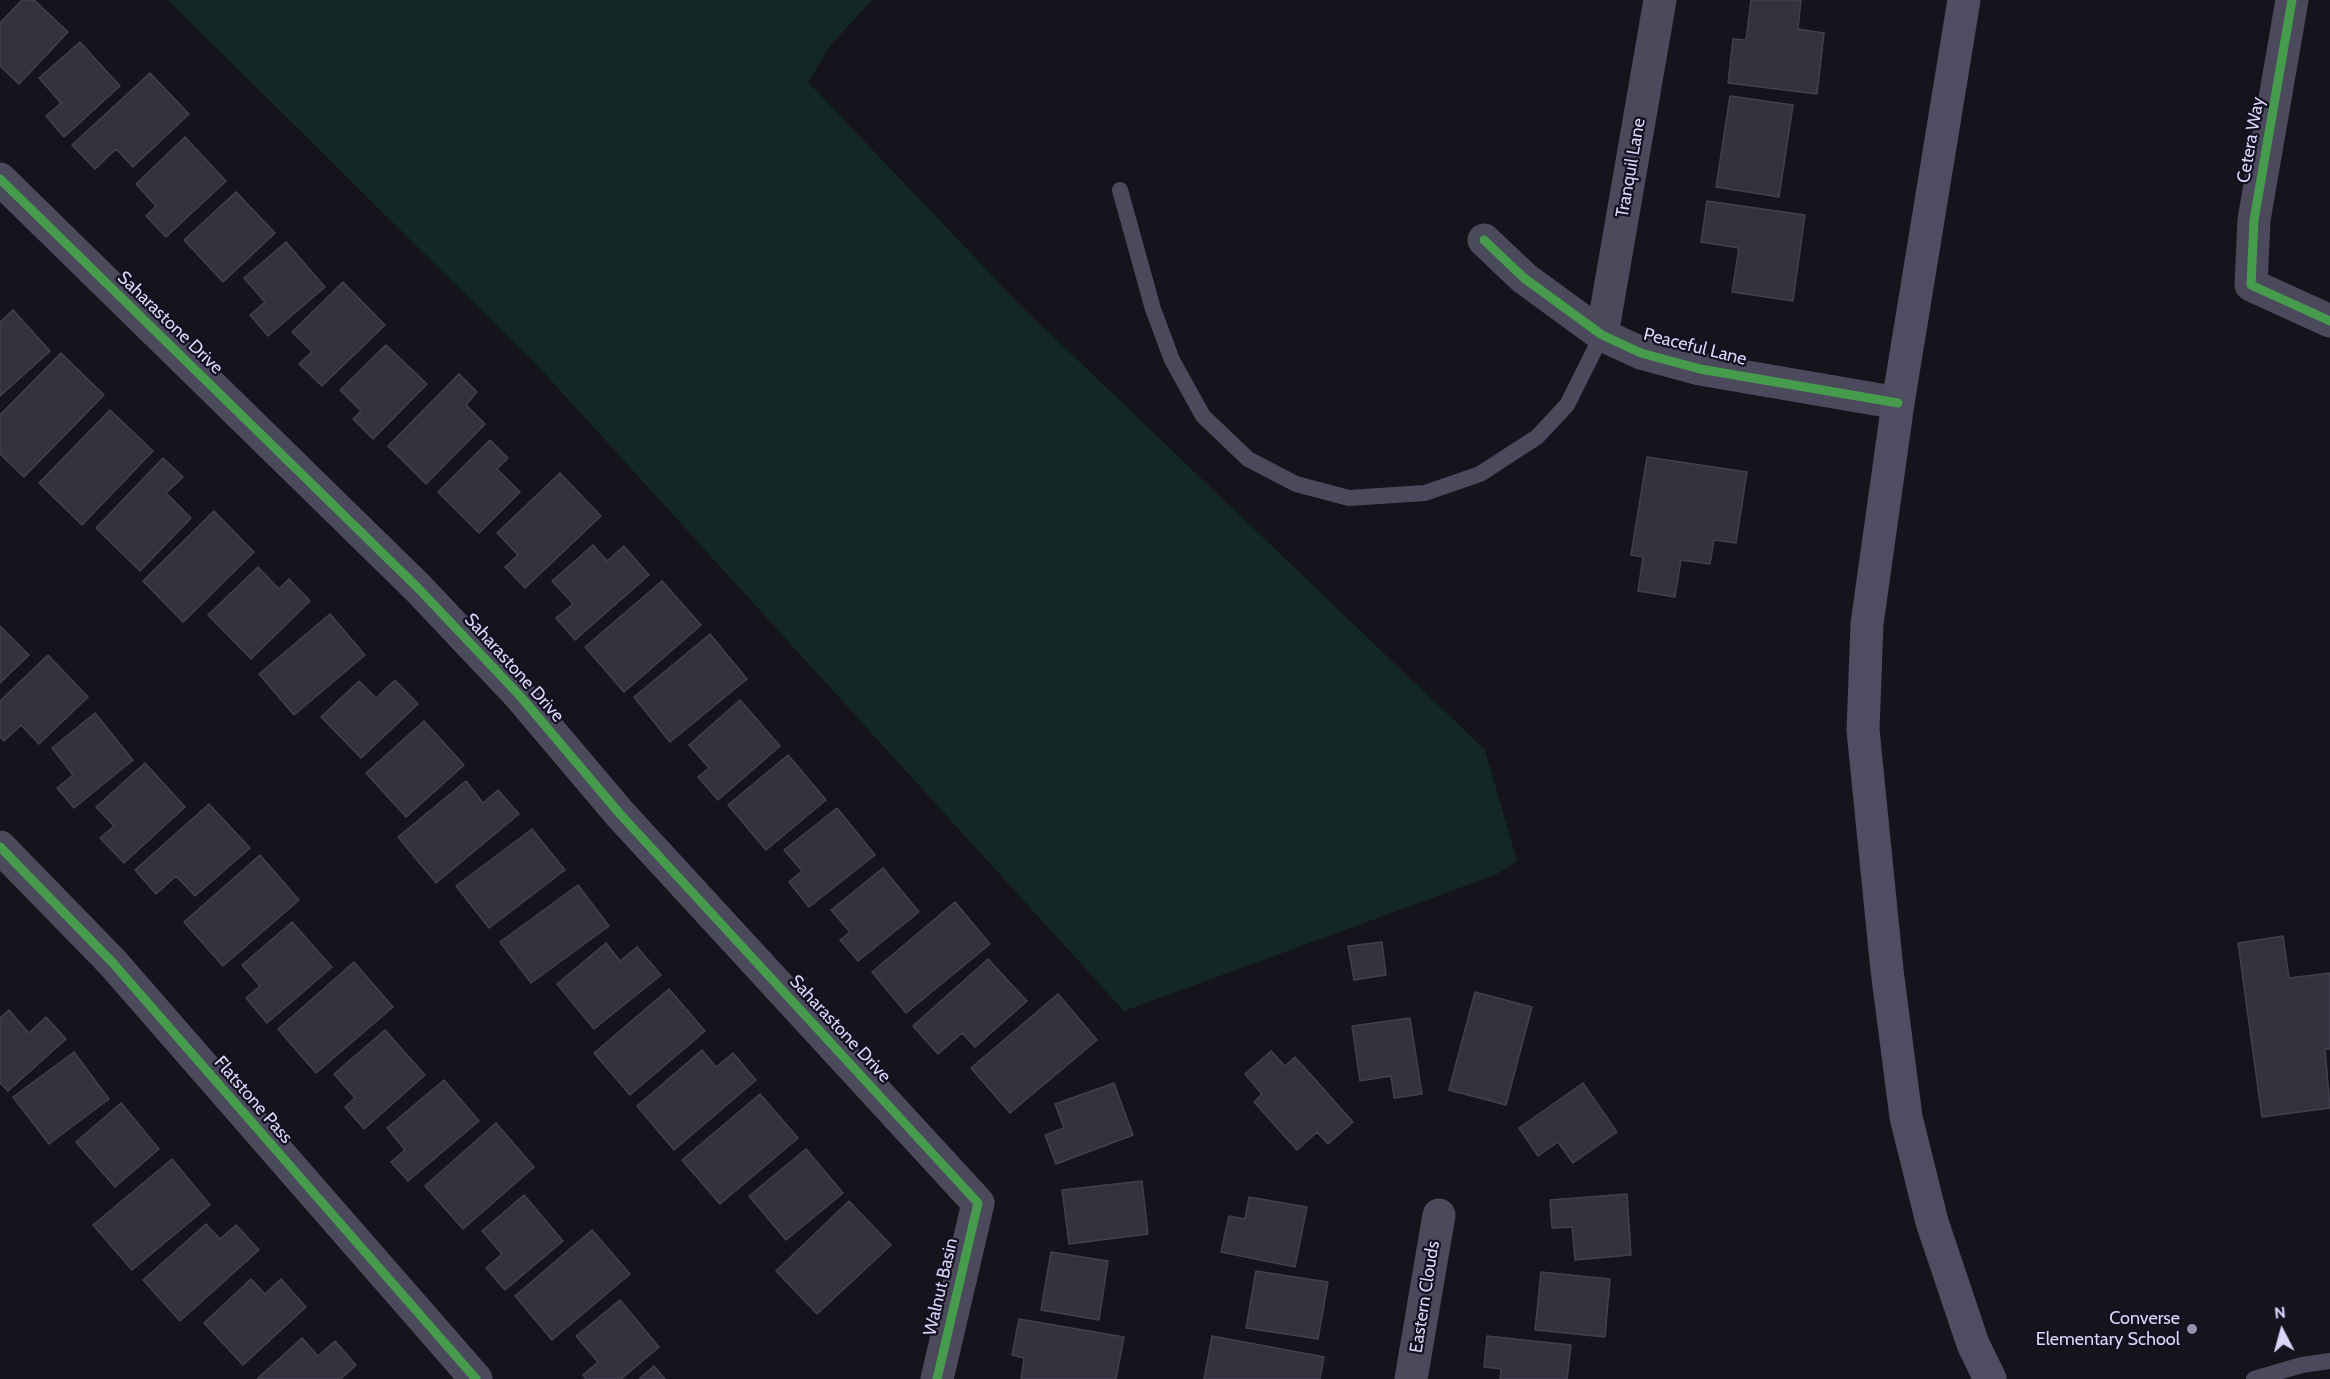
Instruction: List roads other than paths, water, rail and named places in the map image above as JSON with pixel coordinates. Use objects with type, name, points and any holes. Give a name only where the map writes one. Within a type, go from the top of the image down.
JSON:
[{"type":"main road","points":[[1964,0],[1898,403],[1867,624],[1863,730],[1906,1117],[1932,1222],[1972,1344],[1990,1379]]},
{"type":"street","name":"Tranquil Lane","points":[[1602,335],[1660,0]]},
{"type":"street","name":"Cetera Way","points":[[2292,0],[2254,220],[2251,285],[2330,321]]},
{"type":"street","name":"Saharastone Drive","points":[[0,179],[434,605],[521,697],[620,814],[978,1203]]},
{"type":"street","name":"Peaceful Lane","points":[[1484,240],[1524,279],[1602,335],[1641,353],[1700,369],[1898,403]]},
{"type":"street","name":"Flatstone Pass","points":[[0,847],[112,962],[476,1379]]},
{"type":"street","name":"Walnut Basin","points":[[937,1379],[978,1203]]},
{"type":"street","name":"Eastern Clouds","points":[[1411,1379],[1439,1215]]},
{"type":"lane","points":[[1120,190],[1153,309],[1172,360],[1203,416],[1248,459],[1296,484],[1349,498],[1425,493],[1480,474],[1537,436],[1567,405],[1602,335]]},
{"type":"lane","points":[[2254,1379],[2302,1365],[2330,1361]]},
{"type":"place","name":"Converse Elementary School","points":[[2192,1329]]}]
